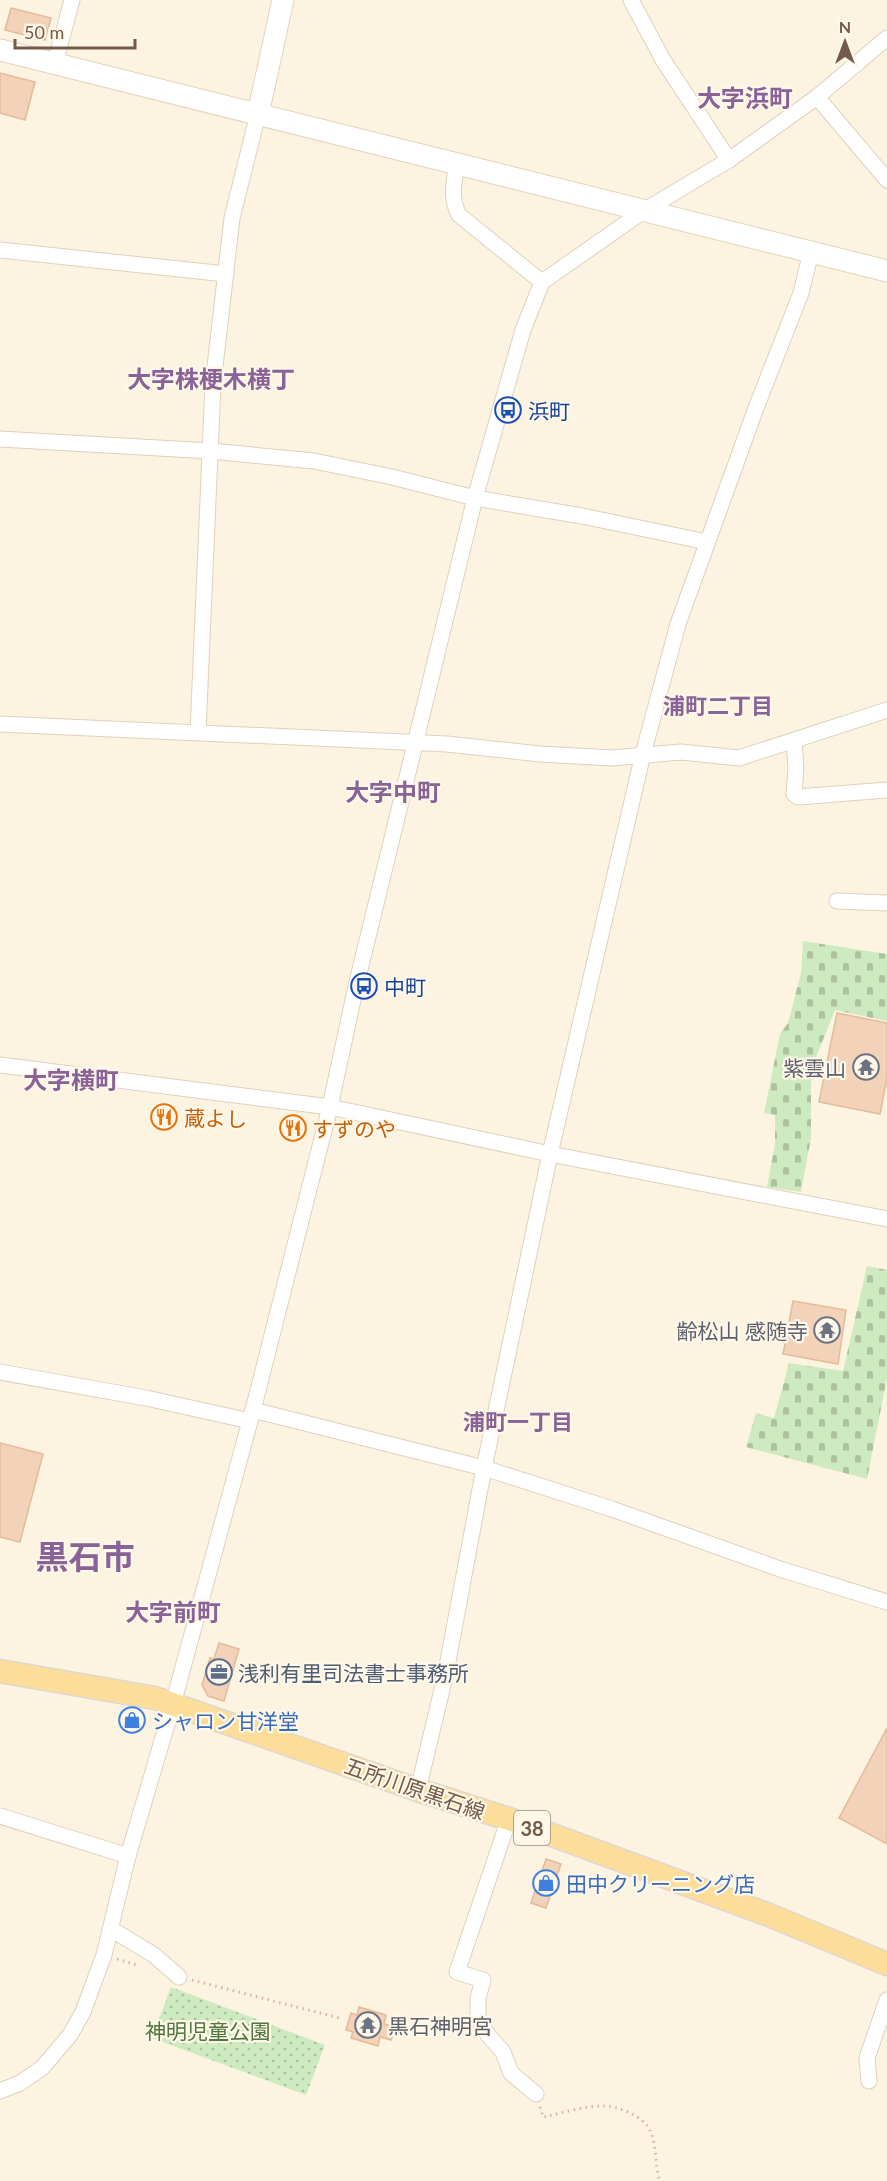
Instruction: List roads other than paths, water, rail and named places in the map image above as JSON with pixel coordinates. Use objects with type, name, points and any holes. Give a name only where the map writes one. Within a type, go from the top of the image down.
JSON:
[{"type":"main road","name":"五所川原黒石線","points":[[0,1671],[155,1698],[418,1790],[509,1819],[769,1916],[887,1964]]},
{"type":"street","points":[[56,63],[72,0]]},
{"type":"street","points":[[198,732],[213,384],[232,218],[283,0]]},
{"type":"street","points":[[631,0],[663,60],[729,160]]},
{"type":"street","points":[[0,2091],[20,2083],[42,2068],[70,2035],[83,2012],[104,1955],[128,1857],[173,1704],[252,1416],[330,1107],[356,986],[475,498],[524,330],[542,282],[645,210],[729,160],[817,97],[887,38]]},
{"type":"street","points":[[0,50],[887,271]]},
{"type":"street","points":[[817,97],[887,180]]},
{"type":"street","points":[[457,164],[453,204],[459,215],[542,282]]},
{"type":"street","points":[[0,250],[226,274]]},
{"type":"street","points":[[418,1790],[445,1677],[484,1468],[550,1154],[643,754],[678,624],[706,542],[801,293],[811,252]]},
{"type":"street","points":[[0,439],[210,451],[314,461],[392,477],[475,498],[582,516],[706,542]]},
{"type":"street","points":[[0,724],[447,744],[540,754],[612,758],[681,752],[739,758],[887,710]]},
{"type":"street","points":[[794,741],[796,768],[794,794],[798,797],[887,789]]},
{"type":"street","points":[[837,901],[887,903]]},
{"type":"street","points":[[0,1065],[330,1107],[550,1154],[887,1219]]},
{"type":"street","points":[[0,1372],[252,1416],[484,1468],[612,1509],[780,1569],[887,1602]]},
{"type":"street","points":[[0,1816],[128,1857]]},
{"type":"street","points":[[509,1819],[457,1972],[483,1980],[478,1998],[478,2018],[502,2052],[512,2073],[537,2094]]},
{"type":"street","points":[[111,1929],[154,1955],[179,1977]]},
{"type":"street","points":[[868,2081],[867,2058],[887,2000]]},
{"type":"place","name":"浜町","points":[[508,410]]},
{"type":"place","name":"中町","points":[[364,986]]},
{"type":"place","name":"紫雲山","points":[[866,1067]]},
{"type":"place","name":"蔵よし","points":[[164,1117]]},
{"type":"place","name":"すずのや","points":[[293,1128]]},
{"type":"place","name":"齢松山 感随寺","points":[[827,1330]]},
{"type":"place","name":"浅利有里司法書士事務所","points":[[219,1672]]},
{"type":"place","name":"シャロン甘洋堂","points":[[132,1720]]},
{"type":"place","name":"田中クリーニング店","points":[[546,1883]]},
{"type":"place","name":"黒石神明宮","points":[[368,2025]]},
{"type":"district","name":"大字浜町","points":[[745,97]]},
{"type":"district","name":"大字株梗木横丁","points":[[211,378]]},
{"type":"district","name":"浦町二丁目","points":[[718,705]]},
{"type":"district","name":"大字中町","points":[[393,791]]},
{"type":"district","name":"大字横町","points":[[71,1079]]},
{"type":"district","name":"浦町一丁目","points":[[518,1421]]},
{"type":"district","name":"黒石市","points":[[85,1556]]},
{"type":"district","name":"大字前町","points":[[173,1611]]},
{"type":"park label","name":"神明児童公園","points":[[208,2030]]}]
